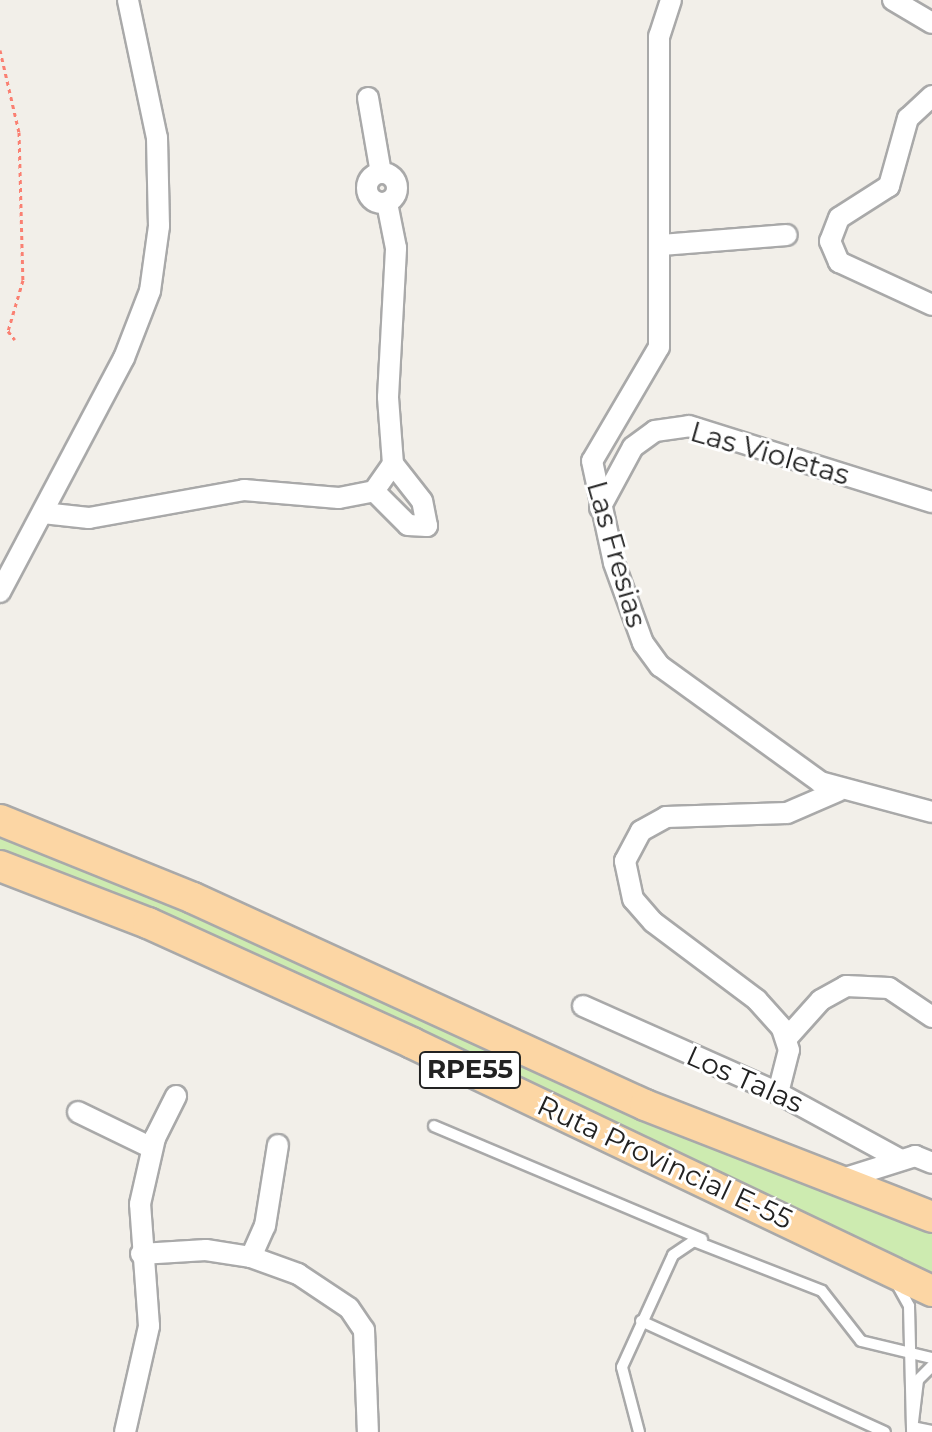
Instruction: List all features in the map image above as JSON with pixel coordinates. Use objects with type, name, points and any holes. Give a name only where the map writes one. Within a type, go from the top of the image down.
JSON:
[{"type":"main road","name":"RPE55","points":[[0,807],[84,838],[141,876]]},
{"type":"main road","name":"Ruta Provincial E-55","points":[[0,820],[141,876],[645,1105],[932,1217]]},
{"type":"main road","name":"Ruta Provincial E-55","points":[[0,866],[148,923],[739,1195],[921,1299]]},
{"type":"street","points":[[0,592],[124,358],[157,258],[157,138],[128,0]]},
{"type":"street","name":"Las Fresias","points":[[671,0],[659,36],[662,245],[659,347],[596,449],[600,508],[650,655],[838,791],[932,812]]},
{"type":"street","points":[[893,0],[932,23]]},
{"type":"street","points":[[932,96],[908,118],[889,186],[839,218],[830,241],[839,262],[932,305]]},
{"type":"street","points":[[368,98],[381,173],[370,178],[367,193],[387,203],[396,248],[388,397],[393,464],[422,501],[427,526],[408,525],[374,491]]},
{"type":"street","points":[[662,245],[787,235]]},
{"type":"street","name":"Las Violetas","points":[[600,508],[633,447],[655,431],[689,426],[932,502]]},
{"type":"street","points":[[43,513],[89,518],[244,490],[339,498],[374,491],[393,464]]},
{"type":"street","points":[[786,1039],[757,1000],[647,916],[626,882],[625,861],[641,831],[666,817],[787,813],[838,791]]},
{"type":"street","points":[[778,1093],[786,1039],[821,1000],[846,986],[889,988],[932,1017]]},
{"type":"street","name":"Los Talas","points":[[583,1006],[778,1093],[901,1160]]},
{"type":"street","points":[[125,1432],[147,1348],[139,1215],[152,1148],[176,1096]]},
{"type":"street","points":[[78,1112],[152,1148]]},
{"type":"street","points":[[251,1257],[265,1226],[278,1145]]},
{"type":"street","points":[[839,1180],[915,1156],[932,1163]]},
{"type":"street","points":[[141,1254],[206,1250],[251,1257],[320,1286],[360,1321],[368,1432]]},
{"type":"lane","points":[[434,1126],[822,1291],[850,1331],[875,1346],[911,1348],[930,1355]]},
{"type":"lane","points":[[639,1432],[622,1367],[673,1255],[707,1242]]},
{"type":"lane","points":[[912,1430],[910,1328],[921,1299]]},
{"type":"lane","points":[[641,1321],[885,1432]]},
{"type":"lane","points":[[912,1430],[918,1380],[932,1366]]},
{"type":"lane","points":[[912,1430],[932,1431]]},
{"type":"path","points":[[0,50],[19,132],[23,280],[8,331],[15,340]]},
{"type":"green space","points":[[0,829],[932,1227],[932,1278],[0,856]]}]
